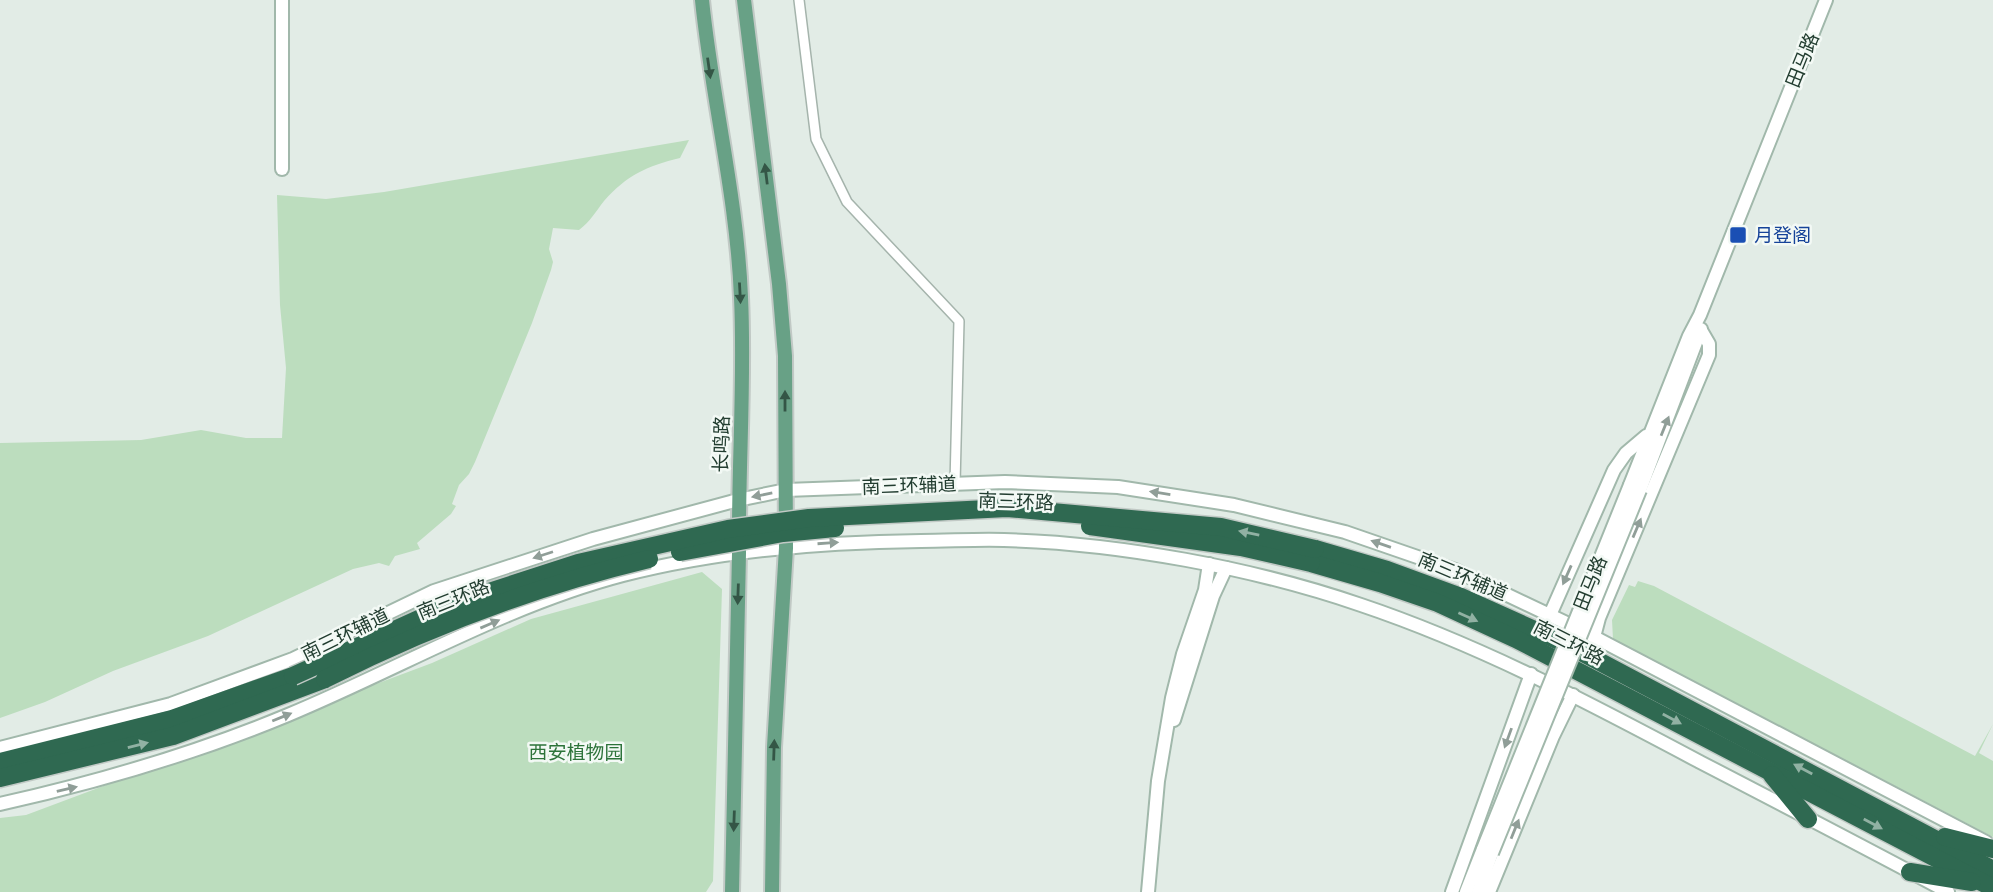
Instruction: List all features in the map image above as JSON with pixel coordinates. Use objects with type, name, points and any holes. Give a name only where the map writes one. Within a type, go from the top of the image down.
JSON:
[{"type":"highway","name":"南三环路","points":[[0,762],[172,719],[293,676],[452,604],[578,563],[728,529],[809,518],[1007,508],[1222,527],[1313,556],[1438,603],[1563,661],[1768,769],[1991,881]]},
{"type":"highway","name":"南三环路","points":[[0,778],[173,736],[325,679],[390,646],[508,599],[641,561],[783,533],[878,523],[1028,521],[1109,528],[1313,556],[1387,570],[1461,597],[1568,645],[1920,831],[1991,881]]},
{"type":"highway","points":[[1768,769],[1808,819]]},
{"type":"highway","points":[[1920,831],[1993,848]]},
{"type":"highway","points":[[1910,872],[1991,881]]},
{"type":"main road","points":[[282,0],[282,169]]},
{"type":"main road","name":"长鸣路","points":[[702,0],[709,66],[736,232],[741,296],[742,404],[732,892]]},
{"type":"main road","points":[[744,0],[779,284],[785,356],[786,548],[774,747],[772,892]]},
{"type":"main road","name":"田马路","points":[[1635,487],[1649,433],[1689,335],[1700,315],[1826,0]]},
{"type":"main road","name":"田马路","points":[[1466,892],[1488,851],[1635,487],[1702,332],[1700,315]]},
{"type":"main road","points":[[1594,637],[1599,618],[1709,355],[1709,344],[1702,332]]},
{"type":"main road","points":[[1550,615],[1614,470],[1626,453],[1649,433]]},
{"type":"main road","name":"南三环辅道","points":[[0,748],[171,704],[293,659],[434,591],[593,539],[738,500],[786,490],[1005,482],[1118,487],[1234,505],[1345,532],[1455,570],[1594,637],[1993,848]]},
{"type":"main road","points":[[0,804],[93,782],[225,740],[290,715],[462,635],[565,593],[623,575],[739,553],[786,548],[863,541],[1004,540],[1065,544],[1209,564],[1304,587],[1362,605],[1468,646],[1531,674],[1948,892]]},
{"type":"main road","points":[[1148,892],[1156,794],[1175,687],[1183,654],[1205,590],[1209,564]]},
{"type":"main road","points":[[1165,744],[1213,596],[1226,569]]},
{"type":"main road","points":[[1452,892],[1531,674]]},
{"type":"main road","points":[[1489,892],[1553,736],[1573,695]]},
{"type":"main road","name":"田马路","points":[[1478,892],[1488,851]]},
{"type":"street","points":[[799,0],[816,139],[847,202],[958,321],[955,484]]},
{"type":"green space","points":[[689,140],[680,158],[657,164],[621,184],[579,230],[553,228],[549,249],[553,262],[551,270],[475,462],[459,485],[452,504],[456,506],[451,514],[417,543],[420,549],[395,556],[389,566],[379,563],[353,569],[208,636],[113,671],[45,702],[0,718],[0,443],[141,440],[201,430],[246,438],[282,438],[286,368],[280,305],[277,195],[326,199],[384,192]]},
{"type":"green space","name":"西安植物园","points":[[702,572],[722,589],[713,881],[706,892],[0,892],[0,818],[26,815],[432,663],[531,619]]},
{"type":"green space","points":[[1638,581],[1654,586],[1975,756],[1993,724],[1979,753],[1993,761],[1993,837],[1613,639],[1612,620],[1629,585],[1635,587]]},
{"type":"place","name":"月登阁","points":[[1738,235]]}]
